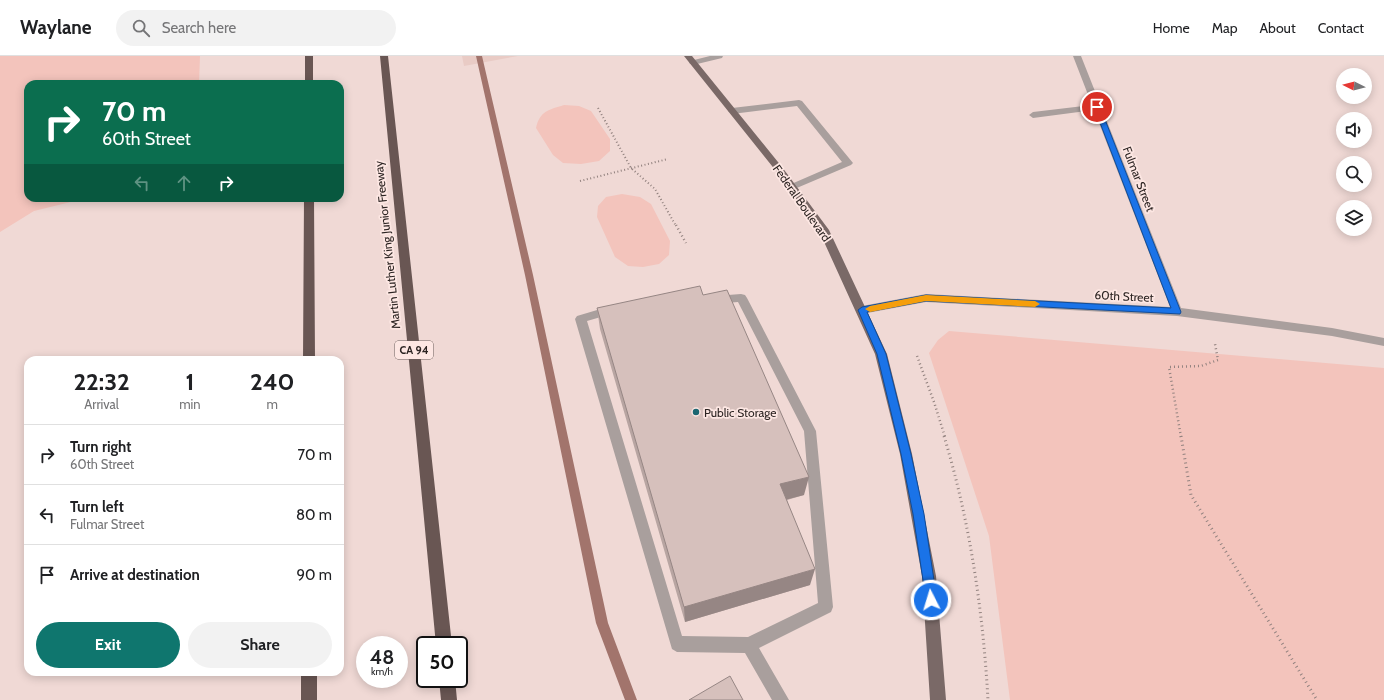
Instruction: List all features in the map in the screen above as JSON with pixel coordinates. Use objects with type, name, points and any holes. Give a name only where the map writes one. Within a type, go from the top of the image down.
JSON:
[{"type":"highway","points":[[309,56],[309,80]]},
{"type":"highway","name":"Martin Luther King Junior Freeway","points":[[384,56],[443,636]]},
{"type":"highway","points":[[309,202],[309,356]]},
{"type":"highway","points":[[309,676],[309,700]]},
{"type":"highway","points":[[448,688],[449,700]]},
{"type":"main road","name":"Federal Boulevard","points":[[691,59],[792,187],[825,232],[881,354],[906,454],[918,514],[930,587],[938,700]]},
{"type":"street","points":[[691,59],[719,56]]},
{"type":"street","name":"Fulmar Street","points":[[1077,56],[1177,312]]},
{"type":"street","points":[[732,111],[799,103],[848,164],[792,187]]},
{"type":"street","points":[[1033,114],[1097,107]]},
{"type":"street","points":[[628,305],[581,319],[677,644],[749,645],[826,607],[810,431],[741,298],[703,300]]},
{"type":"street","name":"60th Street","points":[[862,310],[926,298],[1177,312],[1332,332],[1384,342]]},
{"type":"street","points":[[749,645],[781,700]]},
{"type":"path","points":[[598,108],[631,168],[655,189],[686,243]]},
{"type":"path","points":[[580,181],[668,159]]},
{"type":"path","points":[[1215,344],[1218,360],[1201,366],[1169,367],[1191,495],[1317,700]]},
{"type":"path","points":[[917,356],[934,402],[949,451],[972,551],[986,665],[988,700]]},
{"type":"shaded area","points":[[0,56],[200,56],[199,80],[24,80],[24,202],[71,202],[34,211],[0,232]]},
{"type":"shaded area","points":[[462,56],[518,56],[464,66]]},
{"type":"shaded area","points":[[564,105],[579,106],[591,111],[610,139],[610,151],[599,161],[581,164],[563,163],[553,155],[536,128],[542,115],[553,108]]},
{"type":"shaded area","points":[[622,194],[640,197],[651,204],[670,241],[669,255],[659,264],[643,267],[628,266],[615,257],[597,217],[598,206],[606,197]]},
{"type":"shaded area","points":[[949,331],[1384,368],[1384,700],[1010,700],[989,536],[929,353],[938,340]]},
{"type":"building","name":"Public Storage","points":[[700,286],[703,295],[727,290],[809,477],[780,484],[815,569],[684,607],[597,308]]},
{"type":"building","points":[[730,676],[743,700],[689,700]]},
{"type":"waterway","points":[[479,56],[529,275],[602,623],[631,700]]},
{"type":"slow traffic","points":[[870,309],[926,298],[1035,304]]},
{"type":"place","name":"Public Storage","points":[[696,412]]},
{"type":"route","points":[[931,600],[929,576],[906,454],[881,354],[862,310],[926,298],[1177,312],[1097,107]]}]
